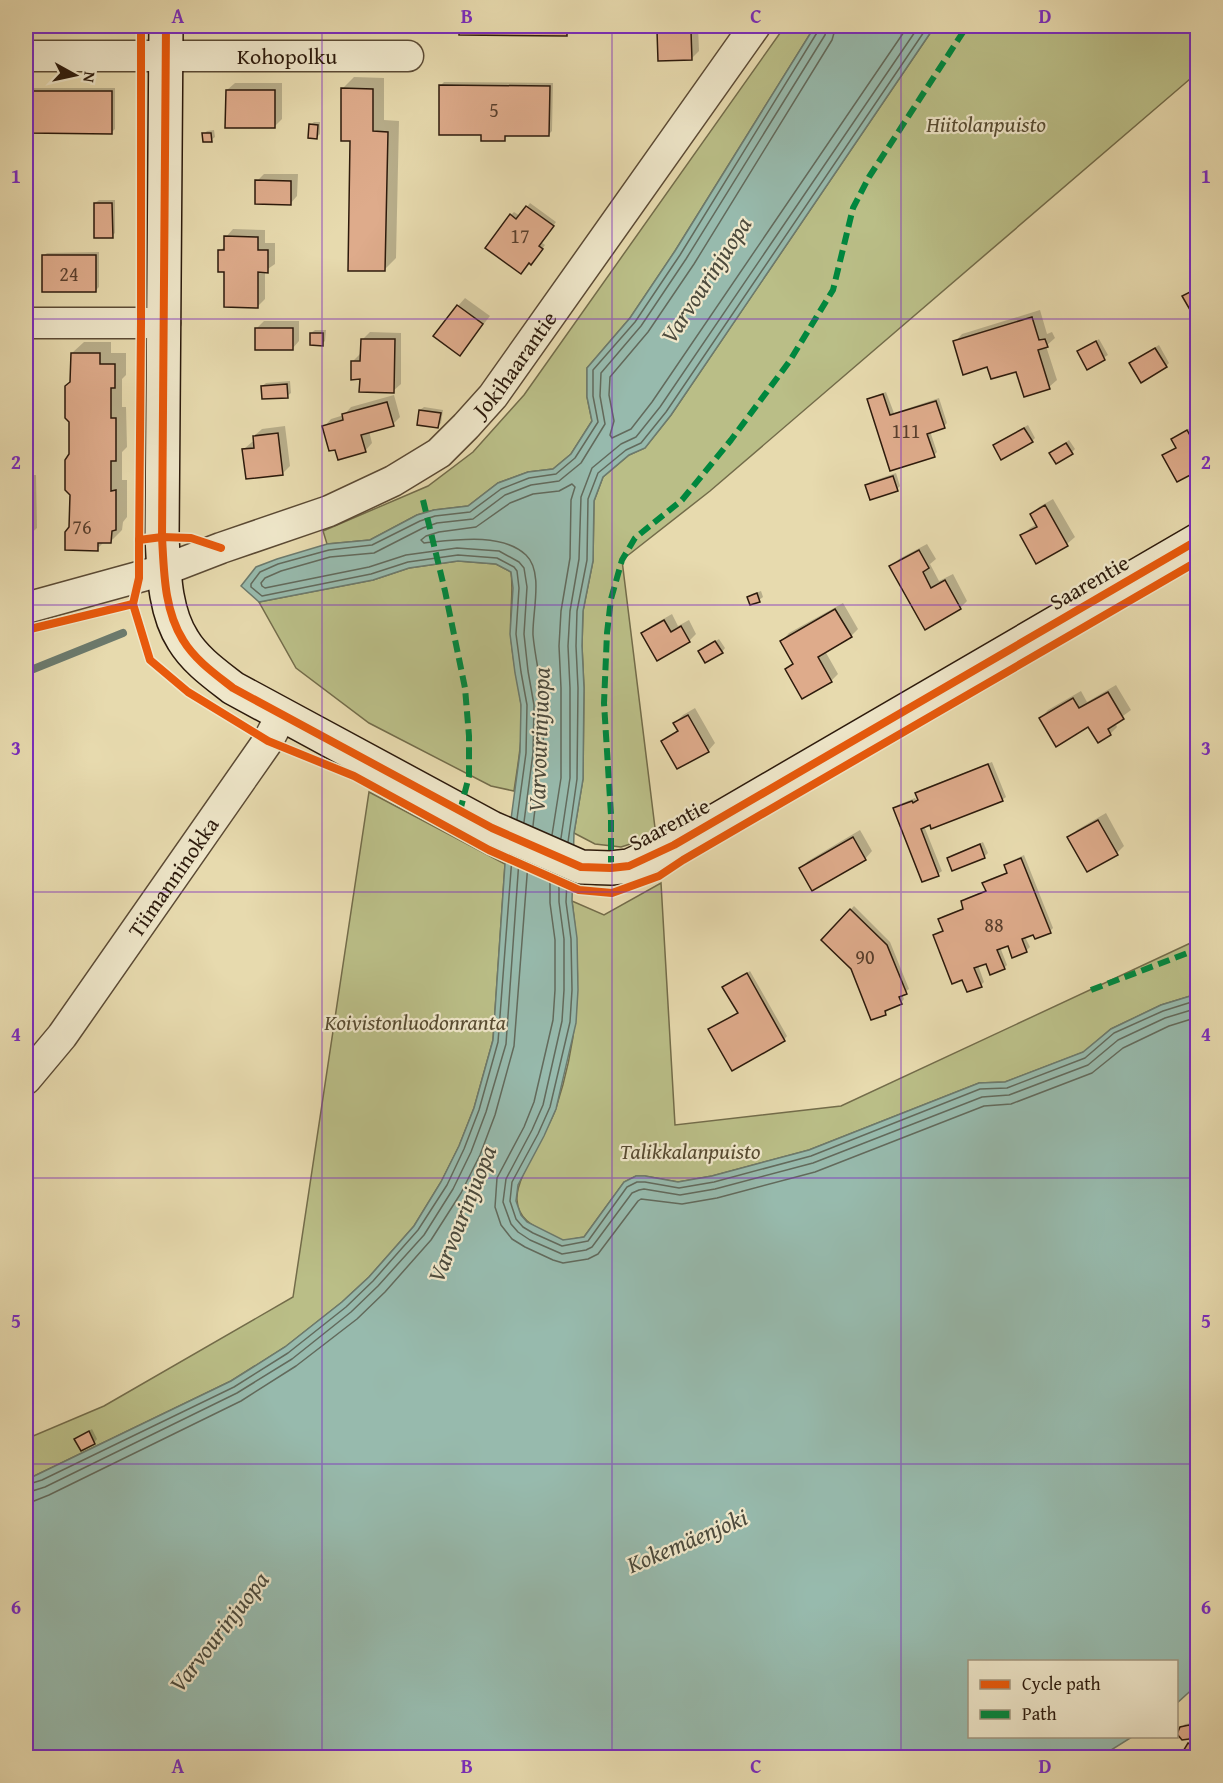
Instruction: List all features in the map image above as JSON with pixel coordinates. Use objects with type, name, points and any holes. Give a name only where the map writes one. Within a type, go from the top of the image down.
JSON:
[{"type":"street","name":"Jokihaarantie","points":[[26,608],[164,570],[220,548],[329,511],[393,481],[439,453],[493,396],[755,26]]},
{"type":"street","name":"Saarentie","points":[[166,40],[162,537],[169,608],[183,641],[208,669],[234,688],[492,828],[581,867],[629,866],[674,845],[1197,540]]},
{"type":"street","name":"Kohopolku","points":[[26,56],[166,40],[408,57]]},
{"type":"street","points":[[26,323],[165,322]]},
{"type":"street","name":"Tiimanninokka","points":[[26,1079],[62,1036],[268,741],[282,714]]},
{"type":"street","points":[[26,1047],[62,1036]]},
{"type":"green space","points":[[785,26],[815,26],[675,251],[630,318],[587,368],[587,397],[592,421],[571,454],[553,469],[528,472],[498,483],[468,506],[434,510],[417,515],[370,540],[327,544],[323,531],[428,486],[473,452],[524,395]]},
{"type":"green space","name":"Hiitolanpuisto","points":[[935,26],[1197,26],[1197,73],[710,491],[622,560],[656,836],[621,847],[595,844],[574,833],[583,779],[583,611],[593,561],[594,501],[603,477],[629,455],[645,448],[671,415]]},
{"type":"green space","points":[[458,561],[496,564],[511,572],[512,645],[522,715],[514,791],[491,786],[369,723],[296,668],[259,602],[373,580],[409,568]]},
{"type":"green space","name":"Koivistonluodonranta","points":[[369,792],[505,864],[493,1040],[474,1108],[459,1146],[441,1182],[414,1226],[369,1277],[342,1302],[285,1347],[231,1381],[26,1480],[26,1439],[104,1406],[293,1297]]},
{"type":"green space","name":"Talikkalanpuisto","points":[[661,883],[675,1125],[841,1106],[1197,940],[1197,994],[1161,1005],[1111,1029],[1084,1052],[1005,1082],[979,1083],[809,1150],[712,1176],[678,1182],[636,1176],[624,1182],[584,1237],[561,1240],[527,1221],[520,1212],[517,1200],[526,1167],[556,1108],[570,1056],[577,980],[572,901],[604,915]]},
{"type":"water","points":[[815,26],[935,26],[671,415],[645,448],[629,455],[603,477],[594,501],[593,561],[583,611],[583,779],[574,833],[572,901],[577,938],[576,1023],[556,1109],[518,1185],[516,1201],[521,1215],[527,1222],[563,1240],[584,1237],[624,1182],[636,1176],[678,1182],[712,1176],[809,1150],[979,1083],[1005,1082],[1083,1052],[1111,1029],[1161,1005],[1197,994],[1197,1685],[1178,1702],[1178,1660],[968,1660],[968,1738],[1130,1738],[1100,1757],[26,1758],[26,1480],[231,1381],[285,1347],[342,1302],[369,1277],[414,1226],[441,1182],[474,1108],[493,1040],[505,864],[520,752],[521,705],[510,634],[513,588],[511,572],[496,564],[458,561],[409,568],[373,580],[259,602],[241,586],[256,567],[277,559],[327,544],[370,540],[417,515],[434,510],[468,506],[498,483],[528,472],[553,469],[571,454],[592,421],[587,397],[587,368],[630,318],[675,251]]},
{"type":"building","points":[[48,26],[113,26],[113,29],[48,30]]},
{"type":"building","points":[[225,26],[307,26],[307,29],[225,28]]},
{"type":"building","points":[[333,26],[399,26],[399,28],[333,28]]},
{"type":"building","points":[[436,26],[567,26],[567,36],[459,35],[459,31],[436,31]]},
{"type":"building","points":[[668,26],[686,26],[687,31],[691,31],[692,60],[658,61],[657,31],[668,31]]},
{"type":"building","points":[[439,85],[550,86],[549,136],[505,136],[505,141],[481,141],[481,135],[439,135]]},
{"type":"building","points":[[341,88],[373,89],[373,131],[388,132],[385,271],[348,271],[350,141],[341,141]]},
{"type":"building","points":[[226,90],[275,90],[275,128],[225,128]]},
{"type":"building","points":[[26,91],[112,91],[112,134],[26,133]]},
{"type":"building","points":[[309,124],[318,125],[317,139],[308,138]]},
{"type":"building","points":[[202,133],[211,133],[212,142],[203,142]]},
{"type":"building","points":[[255,180],[291,181],[291,205],[255,204]]},
{"type":"building","points":[[94,203],[112,203],[113,238],[94,238]]},
{"type":"building","points":[[526,206],[554,226],[539,246],[543,249],[521,274],[485,248],[510,214],[516,219]]},
{"type":"building","points":[[224,236],[258,237],[258,250],[268,250],[268,273],[258,272],[258,308],[224,307],[224,272],[218,272],[218,250],[224,250]]},
{"type":"building","points":[[42,255],[96,255],[96,292],[42,292]]},
{"type":"building","points":[[1198,288],[1198,313],[1193,315],[1182,296]]},
{"type":"building","points":[[457,305],[483,324],[460,356],[433,336]]},
{"type":"building","points":[[1032,317],[1039,340],[1045,339],[1048,347],[1038,350],[1050,389],[1024,397],[1016,372],[991,379],[987,367],[963,375],[953,341]]},
{"type":"building","points":[[255,328],[293,328],[293,350],[255,350]]},
{"type":"building","points":[[310,333],[323,333],[323,346],[310,345]]},
{"type":"building","points":[[361,339],[395,339],[394,393],[359,392],[360,379],[351,380],[351,361],[360,361]]},
{"type":"building","points":[[1096,341],[1105,360],[1087,370],[1077,351]]},
{"type":"building","points":[[1155,348],[1167,367],[1141,383],[1129,363]]},
{"type":"building","points":[[71,353],[100,353],[100,364],[115,364],[115,388],[111,388],[111,418],[116,418],[116,461],[111,461],[111,491],[116,490],[116,530],[112,531],[111,543],[98,543],[98,551],[65,550],[65,532],[69,527],[70,495],[65,490],[65,460],[69,454],[69,422],[65,418],[65,386],[70,382]]},
{"type":"building","points":[[287,384],[288,398],[262,399],[261,386]]},
{"type":"building","points":[[883,394],[890,415],[936,401],[945,428],[927,434],[935,457],[890,471],[867,399]]},
{"type":"building","points":[[387,402],[394,426],[361,435],[366,452],[338,460],[335,450],[329,451],[322,426],[343,420],[342,414]]},
{"type":"building","points":[[419,410],[441,413],[438,428],[417,425]]},
{"type":"building","points":[[1024,428],[1033,442],[1001,460],[993,445]]},
{"type":"building","points":[[1187,430],[1198,450],[1198,471],[1177,482],[1162,455],[1176,448],[1171,439]]},
{"type":"building","points":[[278,433],[283,475],[246,479],[242,449],[254,448],[253,436]]},
{"type":"building","points":[[1066,443],[1073,454],[1056,464],[1049,453]]},
{"type":"building","points":[[893,476],[898,491],[870,500],[865,485]]},
{"type":"building","points":[[26,482],[29,482],[30,537],[26,537]]},
{"type":"building","points":[[1045,505],[1068,546],[1036,564],[1020,535],[1037,527],[1030,514]]},
{"type":"building","points":[[919,550],[929,568],[923,572],[931,588],[945,580],[961,609],[925,630],[889,566]]},
{"type":"building","points":[[757,593],[760,602],[750,605],[747,597]]},
{"type":"building","points":[[835,609],[852,637],[818,657],[832,682],[802,699],[785,669],[793,664],[780,641]]},
{"type":"building","points":[[664,620],[671,632],[681,626],[690,642],[657,661],[641,633]]},
{"type":"building","points":[[715,641],[723,653],[705,663],[698,651]]},
{"type":"building","points":[[1108,692],[1124,719],[1108,729],[1111,735],[1098,743],[1088,727],[1056,747],[1039,718],[1073,698],[1079,708]]},
{"type":"building","points":[[688,715],[709,752],[677,769],[661,741],[678,731],[673,723]]},
{"type":"building","points":[[988,764],[1003,801],[931,829],[930,825],[921,829],[939,876],[922,882],[893,808],[918,800],[915,793]]},
{"type":"building","points":[[1098,820],[1118,855],[1087,872],[1067,837]]},
{"type":"building","points":[[853,837],[866,860],[812,891],[799,868]]},
{"type":"building","points":[[980,844],[985,858],[952,871],[947,858]]},
{"type":"building","points":[[1021,858],[1051,933],[1035,939],[1033,935],[1022,939],[1027,952],[1012,958],[1008,946],[997,950],[1005,969],[990,975],[986,964],[974,968],[982,987],[967,992],[962,980],[952,984],[933,935],[943,931],[938,919],[963,909],[961,901],[986,891],[982,883],[1007,873],[1004,865]]},
{"type":"building","points":[[850,909],[887,945],[907,994],[899,997],[902,1004],[885,1011],[886,1015],[871,1020],[851,969],[821,940]]},
{"type":"building","points":[[747,973],[785,1041],[732,1071],[708,1029],[738,1013],[722,987]]},
{"type":"building","points":[[89,1431],[95,1444],[81,1451],[74,1439]]},
{"type":"building","points":[[1189,1725],[1193,1732],[1189,1739],[1182,1740],[1178,1735],[1180,1727]]},
{"type":"building","points":[[1188,1743],[1198,1749],[1193,1758],[1179,1758]]},
{"type":"waterway","points":[[26,672],[123,633]]},
{"type":"marked path","points":[[611,868],[611,815],[604,703],[611,599],[622,560],[635,538],[682,500],[731,440],[789,362],[833,290],[853,208],[869,177],[967,26]]},
{"type":"marked path","points":[[423,500],[465,688],[469,736],[469,776],[460,811]]},
{"type":"marked path","points":[[1091,990],[1198,949]]},
{"type":"cycle path","points":[[141,26],[139,578],[133,604],[150,660],[188,692],[268,741],[354,776],[489,850],[579,890],[612,893],[659,876],[1198,561]]},
{"type":"cycle path","points":[[166,26],[162,537],[166,590],[172,616],[183,640],[193,654],[233,688],[492,828],[581,867],[629,866],[674,845],[1198,540]]},
{"type":"cycle path","points":[[139,540],[162,537],[191,538],[221,548]]},
{"type":"cycle path","points":[[26,630],[133,604]]},
{"type":"water label","name":"Varvourinjuopa","points":[[706,280]]},
{"type":"water label","name":"Varvourinjuopa","points":[[539,740]]},
{"type":"water label","name":"Varvourinjuopa","points":[[462,1214]]},
{"type":"water label","name":"Kokemäenjoki","points":[[687,1541]]},
{"type":"water label","name":"Varvourinjuopa","points":[[219,1632]]}]
